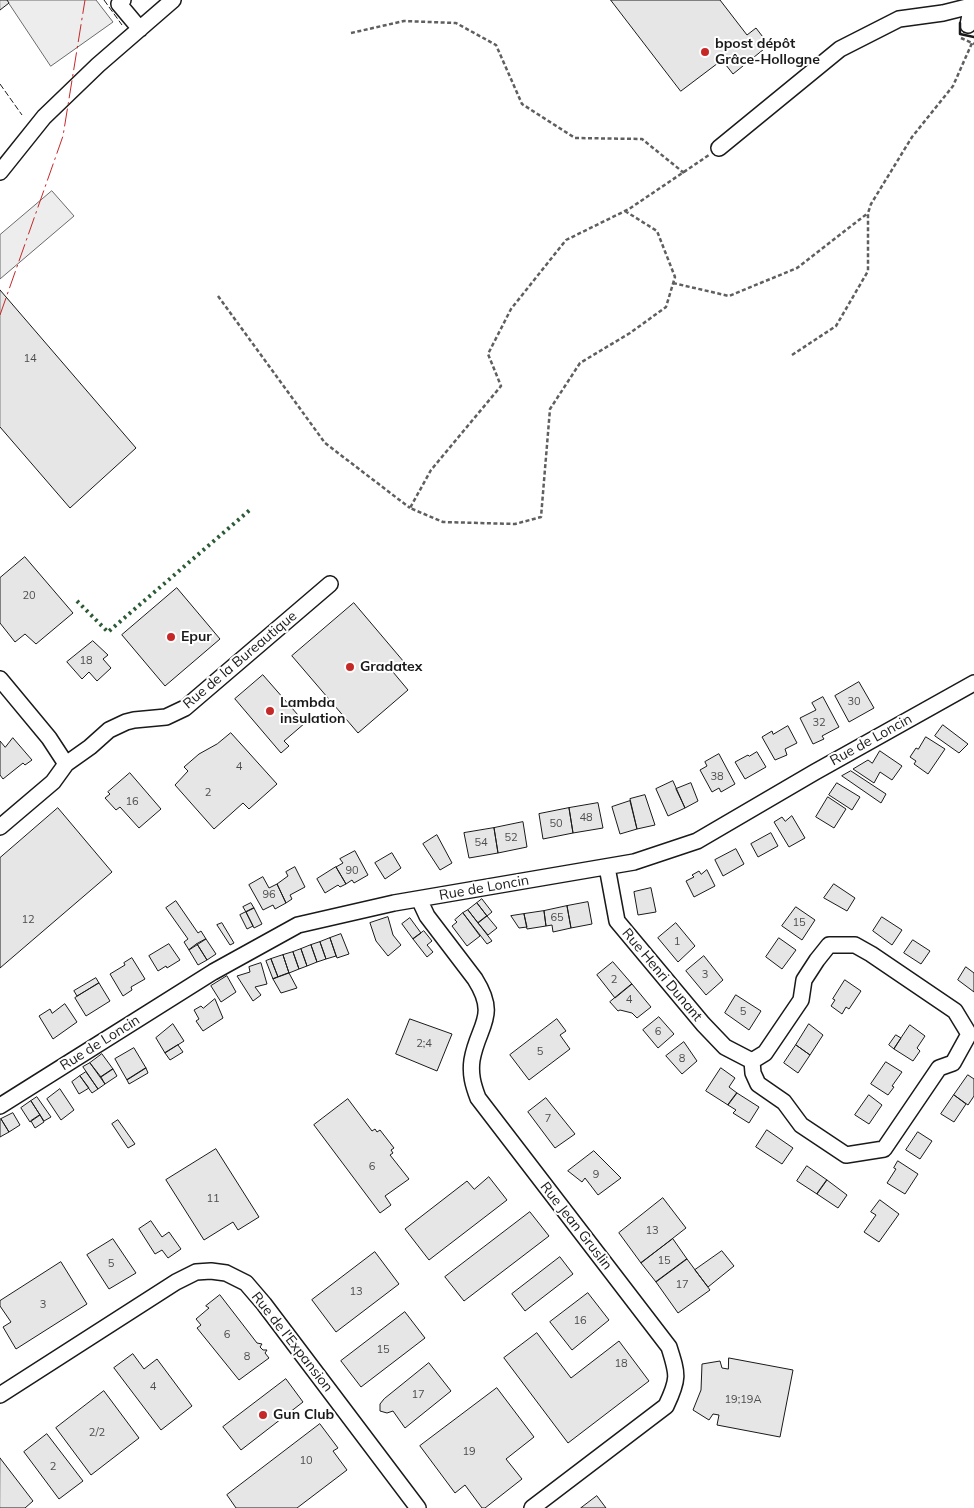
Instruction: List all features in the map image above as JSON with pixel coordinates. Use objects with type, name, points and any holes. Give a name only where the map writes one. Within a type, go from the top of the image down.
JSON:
[{"type":"street","points":[[0,172],[44,117],[98,64],[174,0]]},
{"type":"street","points":[[119,1],[140,29]]},
{"type":"street","points":[[968,25],[972,3]]},
{"type":"street","points":[[718,148],[840,49],[899,19],[943,14],[972,3]]},
{"type":"street","name":"Rue de la Bureautique","points":[[0,827],[53,782],[66,764],[90,747],[109,730],[134,720],[166,717],[185,708],[330,584]]},
{"type":"street","points":[[0,679],[49,738],[66,764]]},
{"type":"street","name":"Rue de Loncin","points":[[0,1106],[213,972],[298,925],[394,903],[634,862],[697,841],[974,683]]},
{"type":"street","name":"Rue Henri Dunant","points":[[607,867],[617,921],[703,1024],[725,1047],[752,1061]]},
{"type":"street","name":"Rue Jean Gruslin","points":[[419,899],[427,916],[475,979],[482,990],[486,1002],[487,1014],[472,1058],[472,1080],[478,1098],[669,1346],[677,1369],[674,1388],[666,1406],[532,1508]]},
{"type":"street","points":[[829,945],[855,945],[871,954],[955,1011],[969,1034],[954,1062],[940,1068],[884,1149],[846,1154],[802,1125],[784,1102],[758,1084],[752,1061],[765,1053],[801,1000],[804,980],[829,945]]},
{"type":"street","name":"Rue de l'Expansion","points":[[0,1395],[176,1282],[196,1272],[226,1273],[246,1283],[264,1304],[418,1508]]},
{"type":"path","points":[[351,33],[404,21],[456,22],[496,45],[522,104],[575,138],[642,139],[684,173]]},
{"type":"path","points":[[792,355],[836,326],[868,271],[868,213],[872,204],[912,137],[953,86],[972,43]]},
{"type":"path","points":[[410,508],[431,470],[501,386],[488,354],[511,309],[566,240],[625,211],[684,173],[718,148]]},
{"type":"path","points":[[218,296],[325,443],[410,508],[443,522],[515,524],[540,517],[550,409],[580,363],[630,334],[666,307],[675,277],[657,232],[625,211]]},
{"type":"path","points":[[673,283],[729,296],[797,268],[868,213]]},
{"type":"shaded area","points":[[7,0],[96,0],[113,22],[51,66]]},
{"type":"shaded area","points":[[52,191],[74,216],[0,279],[0,235]]},
{"type":"building","points":[[0,0],[7,0],[9,3],[0,10]]},
{"type":"building","name":"bpost dépôt Grâce-Hollogne","points":[[611,0],[720,0],[747,35],[756,28],[769,45],[733,74],[722,60],[681,91]]},
{"type":"building","points":[[0,290],[136,448],[70,508],[0,427]]},
{"type":"building","points":[[25,557],[73,613],[36,644],[25,634],[15,642],[0,623],[0,578]]},
{"type":"building","name":"Epur","points":[[177,588],[220,639],[165,686],[122,635]]},
{"type":"building","name":"Gradatex","points":[[354,603],[404,662],[393,672],[408,690],[358,733],[292,656]]},
{"type":"building","points":[[93,641],[108,655],[103,659],[111,668],[97,681],[89,672],[82,679],[67,662]]},
{"type":"building","name":"Lambda insulation","points":[[263,675],[305,723],[284,741],[289,746],[281,753],[235,699]]},
{"type":"building","points":[[859,682],[874,708],[849,722],[835,696]]},
{"type":"building","points":[[823,697],[839,727],[822,736],[824,739],[813,744],[800,718],[816,710],[812,703]]},
{"type":"building","points":[[943,725],[968,744],[959,753],[935,736]]},
{"type":"building","points":[[788,726],[797,743],[785,749],[787,755],[775,760],[762,737],[772,731],[773,734]]},
{"type":"building","points":[[231,733],[277,784],[249,809],[243,803],[214,829],[175,785],[188,771],[184,767],[199,754],[217,744]]},
{"type":"building","points":[[926,737],[945,749],[928,774],[914,764],[916,761],[910,757]]},
{"type":"building","points":[[13,738],[32,760],[25,765],[23,763],[3,779],[0,775],[0,741],[5,747]]},
{"type":"building","points":[[880,751],[902,766],[892,780],[880,772],[874,783],[853,769],[868,760],[872,763]]},
{"type":"building","points":[[757,752],[766,767],[745,779],[735,762]]},
{"type":"building","points":[[719,754],[735,784],[721,792],[719,788],[712,792],[700,770],[707,766],[705,762]]},
{"type":"building","points":[[851,771],[886,794],[881,803],[842,776]]},
{"type":"building","points":[[130,773],[161,809],[139,828],[120,807],[116,810],[105,798],[110,794],[108,792]]},
{"type":"building","points":[[673,781],[685,808],[668,816],[656,789]]},
{"type":"building","points":[[691,783],[698,801],[685,808],[676,789]]},
{"type":"building","points":[[837,783],[860,797],[852,810],[829,795]]},
{"type":"building","points":[[645,795],[655,825],[637,829],[630,799]]},
{"type":"building","points":[[828,797],[846,809],[834,828],[816,817]]},
{"type":"building","points":[[630,801],[637,829],[620,834],[612,807]]},
{"type":"building","points":[[598,803],[603,828],[573,833],[569,808]]},
{"type":"building","points":[[58,808],[112,872],[0,968],[0,858]]},
{"type":"building","points":[[569,808],[573,833],[543,839],[539,814]]},
{"type":"building","points":[[792,816],[805,838],[789,847],[774,822],[782,817],[785,821]]},
{"type":"building","points":[[523,822],[527,847],[498,853],[494,828]]},
{"type":"building","points":[[494,828],[498,853],[469,858],[464,833]]},
{"type":"building","points":[[771,833],[778,846],[758,857],[751,844]]},
{"type":"building","points":[[437,835],[452,863],[440,870],[423,844]]},
{"type":"building","points":[[736,849],[744,864],[723,876],[715,860]]},
{"type":"building","points":[[355,851],[368,875],[354,883],[352,880],[346,884],[336,867],[343,863],[340,859]]},
{"type":"building","points":[[392,853],[401,868],[385,879],[375,863]]},
{"type":"building","points":[[295,867],[305,887],[290,895],[292,899],[286,903],[277,884],[288,876],[286,872]]},
{"type":"building","points":[[336,867],[346,884],[340,887],[338,885],[325,893],[317,879]]},
{"type":"building","points":[[707,870],[715,886],[694,897],[686,881],[694,877],[692,875],[699,871],[701,874]]},
{"type":"building","points":[[263,877],[269,888],[277,884],[286,903],[275,909],[273,905],[263,910],[249,885]]},
{"type":"building","points":[[834,884],[855,898],[847,911],[824,898]]},
{"type":"building","points":[[651,888],[656,912],[638,915],[634,892]]},
{"type":"building","points":[[482,899],[492,912],[487,916],[477,903]]},
{"type":"building","points":[[176,901],[198,933],[201,931],[206,939],[189,950],[184,942],[188,939],[166,908]]},
{"type":"building","points":[[588,902],[592,924],[571,928],[567,906]]},
{"type":"building","points":[[251,903],[254,908],[246,912],[243,907]]},
{"type":"building","points":[[477,903],[487,916],[478,923],[468,910]]},
{"type":"building","points":[[567,906],[571,928],[553,932],[552,925],[546,926],[544,911]]},
{"type":"building","points":[[796,907],[815,920],[802,940],[782,926]]},
{"type":"building","points":[[254,908],[262,924],[254,928],[246,912]]},
{"type":"building","points":[[468,910],[492,941],[487,944],[463,913]]},
{"type":"building","points":[[544,911],[546,926],[527,929],[524,914]]},
{"type":"building","points":[[246,912],[253,926],[247,929],[240,915]]},
{"type":"building","points":[[463,913],[480,936],[467,946],[452,926],[457,922],[455,920]]},
{"type":"building","points":[[524,914],[527,927],[519,928],[511,916]]},
{"type":"building","points":[[487,916],[497,928],[488,935],[478,923]]},
{"type":"building","points":[[388,917],[393,935],[401,945],[388,956],[376,941],[370,923]]},
{"type":"building","points":[[882,917],[902,930],[892,945],[873,931]]},
{"type":"building","points":[[410,918],[421,933],[413,939],[402,924]]},
{"type":"building","points":[[222,923],[234,943],[230,945],[217,925]]},
{"type":"building","points":[[676,923],[695,946],[678,962],[658,938]]},
{"type":"building","points":[[424,931],[432,941],[427,945],[433,952],[427,957],[413,939]]},
{"type":"building","points":[[341,934],[349,954],[337,958],[330,938]]},
{"type":"building","points":[[330,938],[336,956],[326,959],[320,942]]},
{"type":"building","points":[[779,938],[796,950],[782,969],[766,957]]},
{"type":"building","points":[[206,939],[216,954],[207,960],[197,944]]},
{"type":"building","points":[[913,940],[930,951],[921,964],[904,953]]},
{"type":"building","points":[[320,942],[326,959],[317,962],[311,945]]},
{"type":"building","points":[[169,944],[180,960],[158,971],[149,956]]},
{"type":"building","points":[[197,944],[207,960],[198,965],[189,950]]},
{"type":"building","points":[[311,945],[317,962],[307,966],[301,949]]},
{"type":"building","points":[[301,949],[307,966],[299,969],[293,952]]},
{"type":"building","points":[[293,952],[299,969],[289,973],[283,955]]},
{"type":"building","points":[[283,955],[289,973],[278,977],[271,959]]},
{"type":"building","points":[[704,956],[723,980],[706,995],[686,971]]},
{"type":"building","points":[[132,958],[145,979],[131,987],[132,990],[123,996],[110,974],[125,965],[124,963]]},
{"type":"building","points":[[271,959],[278,977],[273,979],[266,961]]},
{"type":"building","points":[[613,962],[632,984],[615,998],[597,975]]},
{"type":"building","points":[[261,963],[267,984],[255,987],[261,995],[253,1001],[237,976],[250,972],[249,967]]},
{"type":"building","points":[[966,967],[974,973],[974,992],[958,980]]},
{"type":"building","points":[[289,973],[297,988],[281,993],[273,979]]},
{"type":"building","points":[[227,976],[236,992],[221,1002],[211,986]]},
{"type":"building","points":[[96,978],[99,983],[77,996],[74,991]]},
{"type":"building","points":[[845,980],[861,991],[849,1009],[846,1007],[842,1014],[831,1006],[835,1000],[833,999]]},
{"type":"building","points":[[99,983],[110,1001],[86,1016],[75,998]]},
{"type":"building","points":[[632,984],[651,1007],[637,1018],[632,1013],[618,1011],[610,1002]]},
{"type":"building","points":[[736,995],[761,1011],[749,1030],[725,1013]]},
{"type":"building","points":[[215,999],[223,1018],[203,1031],[196,1021],[199,1019],[194,1010],[201,1006],[203,1008]]},
{"type":"building","points":[[65,1004],[77,1022],[53,1039],[39,1016],[50,1009],[52,1013]]},
{"type":"building","points":[[659,1017],[674,1034],[658,1048],[643,1030]]},
{"type":"building","points":[[410,1019],[452,1034],[437,1071],[396,1054]]},
{"type":"building","points":[[557,1019],[566,1031],[560,1035],[570,1049],[529,1080],[510,1055]]},
{"type":"building","points":[[173,1024],[184,1041],[165,1053],[156,1038]]},
{"type":"building","points":[[809,1024],[823,1035],[810,1055],[796,1045]]},
{"type":"building","points":[[910,1025],[925,1036],[917,1048],[920,1051],[913,1061],[894,1049]]},
{"type":"building","points":[[896,1035],[901,1038],[894,1049],[889,1045]]},
{"type":"building","points":[[684,1042],[697,1061],[682,1074],[666,1056]]},
{"type":"building","points":[[178,1045],[183,1052],[170,1060],[165,1053]]},
{"type":"building","points":[[796,1045],[810,1055],[798,1073],[784,1063]]},
{"type":"building","points":[[134,1048],[146,1068],[127,1080],[115,1059]]},
{"type":"building","points":[[102,1054],[113,1069],[101,1077],[90,1063]]},
{"type":"building","points":[[886,1062],[902,1072],[888,1095],[871,1084]]},
{"type":"building","points":[[90,1063],[105,1084],[98,1089],[83,1067]]},
{"type":"building","points":[[146,1068],[148,1073],[129,1084],[127,1080]]},
{"type":"building","points":[[721,1068],[735,1078],[729,1087],[737,1093],[728,1105],[706,1091]]},
{"type":"building","points":[[113,1069],[117,1076],[105,1084],[101,1077]]},
{"type":"building","points":[[86,1072],[98,1089],[92,1093],[80,1076]]},
{"type":"building","points":[[968,1075],[974,1079],[974,1096],[968,1105],[954,1095]]},
{"type":"building","points":[[80,1076],[89,1088],[79,1094],[72,1082]]},
{"type":"building","points":[[60,1089],[74,1110],[61,1120],[47,1099]]},
{"type":"building","points":[[737,1093],[759,1107],[749,1123],[733,1113],[736,1110],[728,1105]]},
{"type":"building","points":[[869,1095],[882,1105],[869,1124],[855,1115]]},
{"type":"building","points":[[954,1095],[966,1104],[954,1122],[941,1114]]},
{"type":"building","points":[[37,1097],[51,1117],[44,1121],[31,1101]]},
{"type":"building","points":[[546,1098],[575,1134],[555,1148],[528,1112]]},
{"type":"building","points":[[348,1099],[372,1131],[375,1129],[377,1132],[380,1130],[394,1148],[391,1150],[393,1153],[390,1155],[409,1179],[385,1196],[391,1205],[380,1213],[314,1125]]},
{"type":"building","points":[[31,1101],[40,1115],[30,1122],[21,1108]]},
{"type":"building","points":[[13,1113],[20,1125],[9,1132],[1,1119]]},
{"type":"building","points":[[40,1115],[44,1122],[35,1128],[31,1121]]},
{"type":"building","points":[[0,1120],[9,1132],[0,1137]]},
{"type":"building","points":[[118,1120],[135,1144],[128,1148],[112,1124]]},
{"type":"building","points":[[767,1130],[793,1148],[782,1164],[756,1147]]},
{"type":"building","points":[[918,1132],[932,1141],[920,1159],[906,1150]]},
{"type":"building","points":[[216,1149],[259,1217],[238,1230],[233,1222],[204,1240],[166,1180]]},
{"type":"building","points":[[594,1151],[621,1178],[598,1195],[585,1178],[582,1182],[568,1171]]},
{"type":"building","points":[[898,1161],[918,1174],[905,1194],[887,1183],[896,1169],[894,1168]]},
{"type":"building","points":[[807,1166],[827,1180],[817,1194],[797,1181]]},
{"type":"building","points":[[489,1177],[507,1200],[429,1260],[405,1229],[467,1181],[474,1189]]},
{"type":"building","points":[[827,1180],[847,1195],[838,1208],[817,1194]]},
{"type":"building","points":[[663,1198],[686,1228],[641,1263],[619,1233]]},
{"type":"building","points":[[880,1200],[899,1214],[879,1242],[864,1232],[876,1215],[871,1212]]},
{"type":"building","points":[[530,1212],[549,1236],[464,1301],[445,1277]]},
{"type":"building","points":[[151,1221],[162,1237],[169,1232],[181,1249],[168,1258],[162,1250],[155,1254],[139,1229]]},
{"type":"building","points":[[113,1239],[136,1273],[109,1289],[87,1255]]},
{"type":"building","points":[[673,1239],[687,1259],[656,1282],[641,1263]]},
{"type":"building","points":[[722,1251],[734,1266],[708,1287],[695,1270]]},
{"type":"building","points":[[375,1252],[399,1284],[336,1332],[312,1300]]},
{"type":"building","points":[[560,1257],[573,1274],[525,1311],[512,1294]]},
{"type":"building","points":[[687,1259],[710,1290],[678,1313],[656,1282]]},
{"type":"building","points":[[61,1262],[87,1304],[16,1349],[3,1327],[11,1322],[0,1306],[0,1301]]},
{"type":"building","points":[[588,1293],[609,1320],[572,1350],[550,1322]]},
{"type":"building","points":[[220,1295],[257,1343],[262,1344],[260,1347],[263,1350],[267,1350],[265,1353],[269,1358],[239,1380],[197,1328],[201,1325],[196,1319],[209,1308],[206,1306]]},
{"type":"building","points":[[405,1312],[425,1338],[361,1387],[341,1361]]},
{"type":"building","points":[[537,1333],[571,1378],[619,1341],[649,1381],[568,1443],[504,1358]]},
{"type":"building","points":[[133,1354],[144,1369],[157,1359],[192,1406],[161,1430],[114,1368]]},
{"type":"building","points":[[729,1358],[793,1370],[780,1437],[717,1425],[719,1415],[713,1414],[709,1420],[693,1410],[701,1390],[702,1364],[720,1361],[722,1368],[728,1369]]},
{"type":"building","points":[[429,1363],[451,1391],[405,1428],[393,1411],[387,1413],[380,1411],[380,1404]]},
{"type":"building","name":"Gun Club","points":[[286,1379],[303,1402],[241,1450],[223,1427]]},
{"type":"building","points":[[497,1388],[534,1437],[506,1459],[522,1479],[485,1508],[482,1508],[465,1485],[455,1493],[420,1446]]},
{"type":"building","points":[[104,1391],[139,1438],[91,1475],[56,1428]]},
{"type":"building","points":[[320,1424],[338,1448],[333,1451],[347,1470],[297,1508],[236,1508],[227,1495]]},
{"type":"building","points":[[47,1434],[83,1481],[59,1499],[24,1452]]},
{"type":"building","points":[[0,1458],[33,1501],[25,1508],[0,1508]]},
{"type":"building","points":[[597,1496],[606,1508],[581,1508]]},
{"type":"hedge","points":[[77,601],[108,632],[251,509]]},
{"type":"fence","points":[[104,0],[122,25]]},
{"type":"fence","points":[[0,84],[22,115]]},
{"type":"wall","points":[[960,23],[960,34],[974,37]]},
{"type":"power","points":[[0,315],[63,136],[85,0]]},
{"type":"place","name":"bpost dépôt Grâce-Hollogne","points":[[705,52]]},
{"type":"place","name":"Epur","points":[[171,637]]},
{"type":"place","name":"Gradatex","points":[[350,667]]},
{"type":"place","name":"Lambda insulation","points":[[270,711]]},
{"type":"place","name":"Gun Club","points":[[263,1415]]}]
